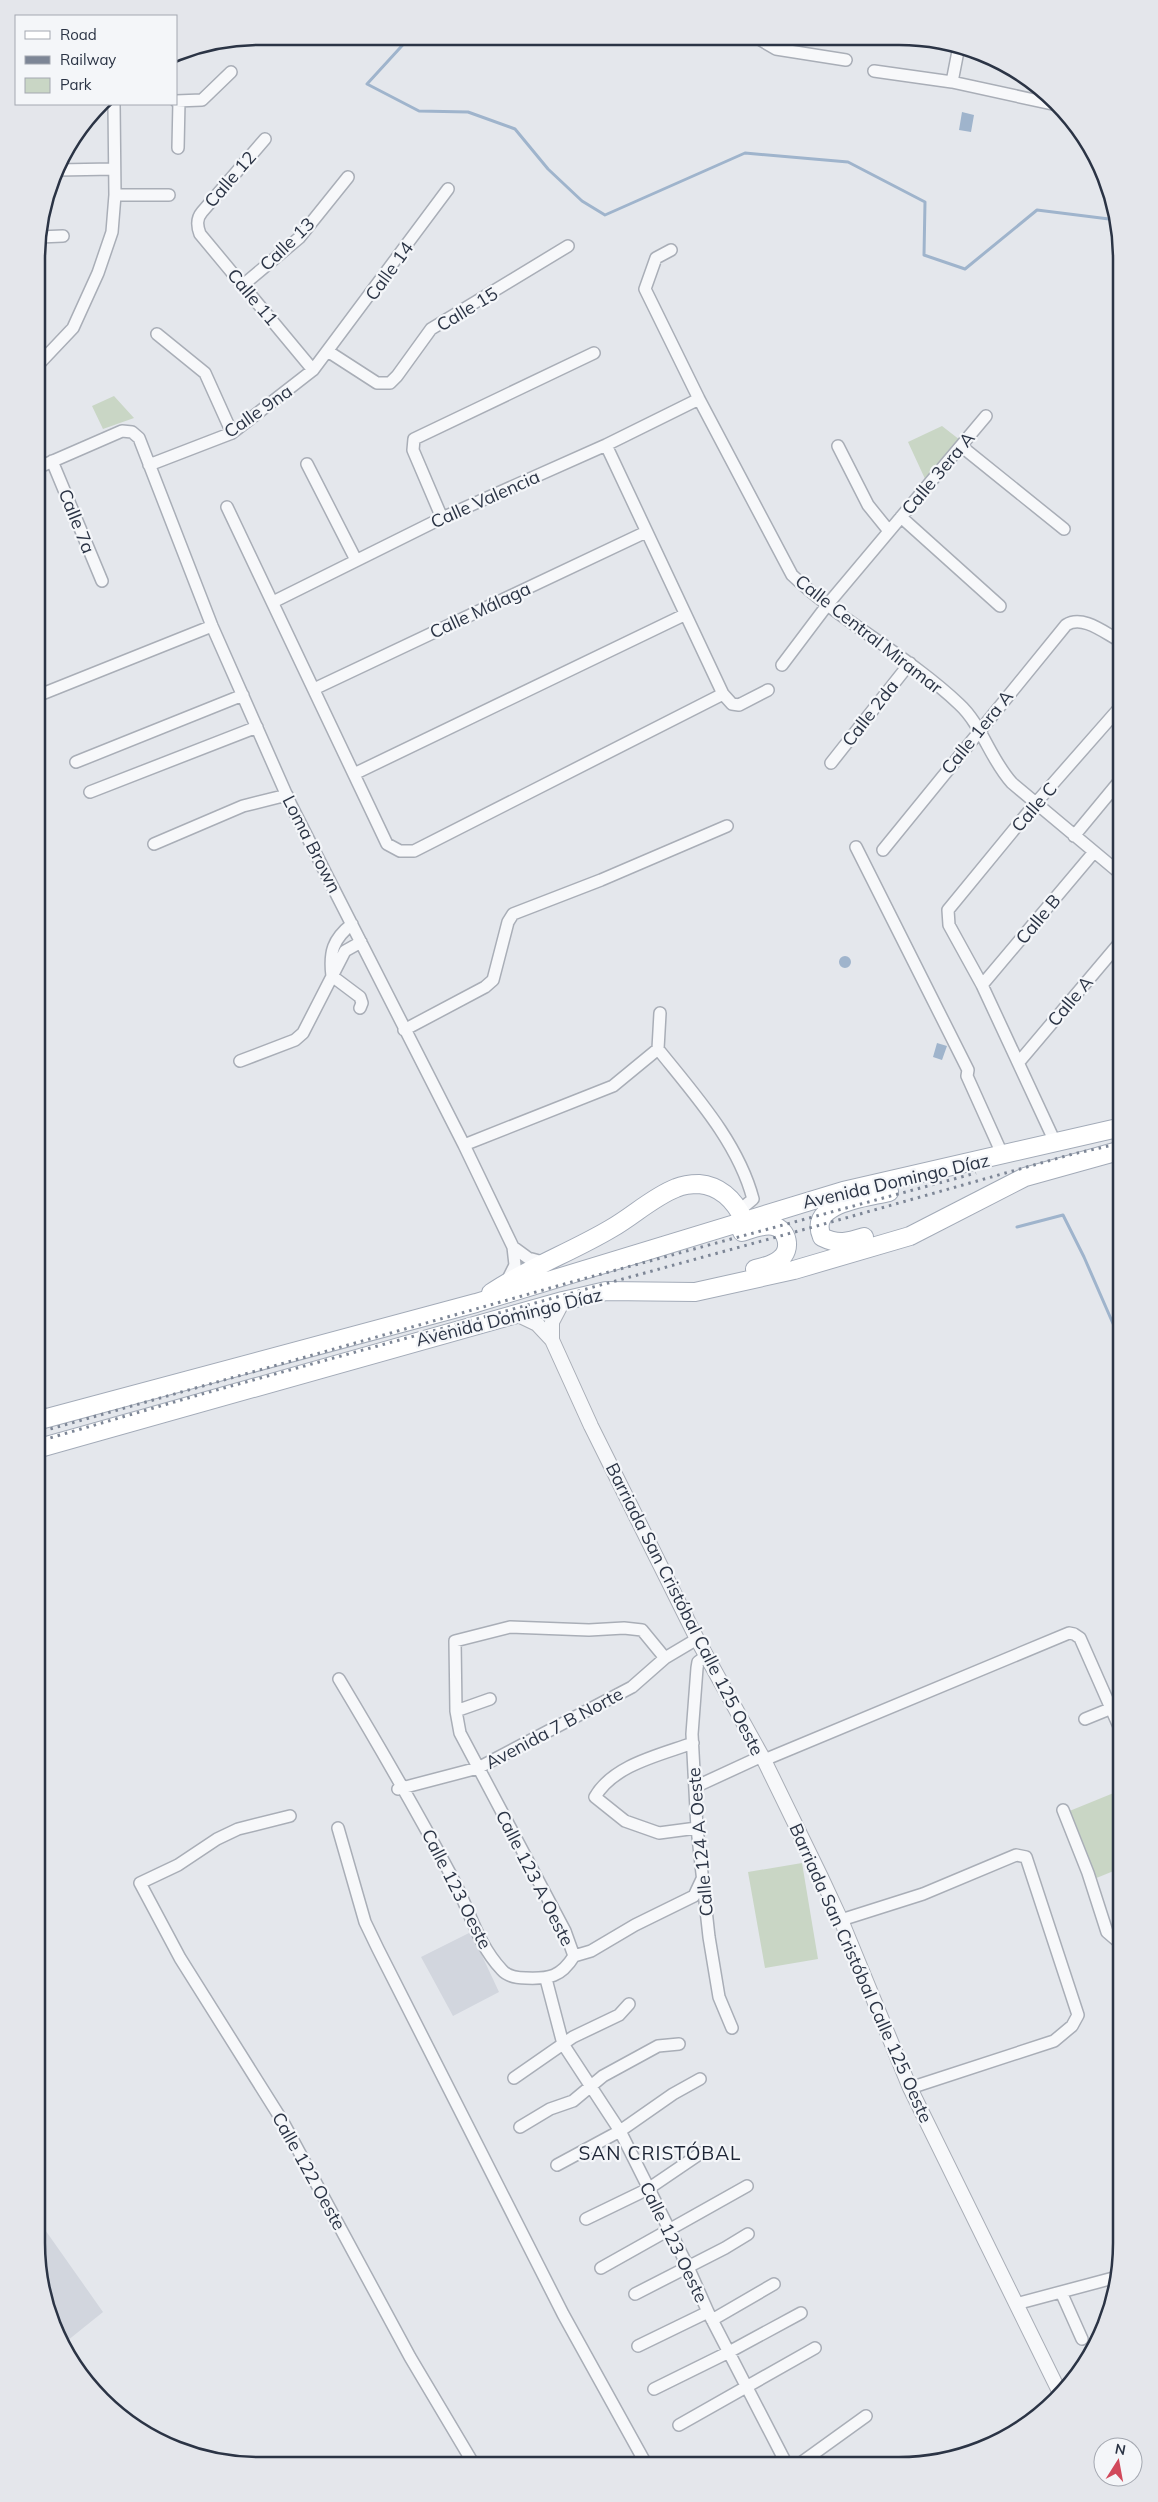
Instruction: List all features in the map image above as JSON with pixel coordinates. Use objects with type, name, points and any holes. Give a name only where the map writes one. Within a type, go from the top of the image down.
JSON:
[{"type":"main road","name":"Avenida Domingo Díaz","points":[[45,1413],[476,1303],[619,1260],[742,1215],[1113,1129]]},
{"type":"main road","name":"Avenida Domingo Díaz","points":[[45,1446],[563,1300],[606,1291],[695,1292],[794,1270],[910,1236],[963,1207],[1025,1177],[1113,1153]]},
{"type":"main road","points":[[927,1173],[896,1190],[825,1211],[819,1220],[819,1229],[822,1237],[843,1243],[963,1207]]},
{"type":"main road","points":[[476,1303],[507,1281],[612,1228],[645,1206],[682,1186],[699,1184],[716,1189],[727,1196],[742,1215]]},
{"type":"main road","points":[[619,1260],[697,1245],[762,1226],[774,1226],[782,1231],[787,1241],[787,1252],[771,1265],[655,1292]]},
{"type":"street","points":[[769,45],[776,49],[846,60]]},
{"type":"street","points":[[952,82],[958,53]]},
{"type":"street","points":[[874,71],[952,82],[1044,102]]},
{"type":"street","points":[[178,148],[178,101],[202,100],[231,72]]},
{"type":"street","points":[[45,358],[73,328],[88,298],[112,232],[115,195],[114,105]]},
{"type":"street","name":"Calle 12","points":[[197,222],[202,212],[265,139]]},
{"type":"street","points":[[64,170],[114,169]]},
{"type":"street","name":"Calle 13","points":[[243,285],[299,238],[348,177]]},
{"type":"street","name":"Calle 14","points":[[329,352],[448,189]]},
{"type":"street","points":[[115,195],[169,195]]},
{"type":"street","name":"Calle 11","points":[[197,222],[200,234],[313,370]]},
{"type":"street","points":[[46,237],[63,236]]},
{"type":"street","name":"Calle 15","points":[[329,352],[377,383],[390,383],[431,329],[568,246]]},
{"type":"street","name":"Calle Central Miramar","points":[[671,250],[656,258],[645,289],[699,399],[782,560],[792,575],[828,604],[910,663],[959,704],[968,714],[999,769],[1035,804],[1113,868]]},
{"type":"street","points":[[157,334],[204,373],[232,433]]},
{"type":"street","name":"Calle 9na","points":[[149,465],[232,433],[313,370],[329,352]]},
{"type":"street","points":[[442,518],[412,450],[414,439],[594,353]]},
{"type":"street","name":"Calle Valencia","points":[[273,602],[442,518],[606,445],[699,399]]},
{"type":"street","name":"Calle 3era A","points":[[782,665],[828,604],[986,416]]},
{"type":"street","name":"Loma Brown","points":[[52,461],[122,432],[132,432],[139,438],[212,626],[286,795],[464,1145],[513,1247],[515,1265],[507,1281]]},
{"type":"street","points":[[606,445],[722,694],[732,704],[739,705],[768,690]]},
{"type":"street","name":"Calle 3era A","points":[[838,446],[868,505],[889,531]]},
{"type":"street","points":[[961,446],[1064,529]]},
{"type":"street","points":[[45,464],[52,461]]},
{"type":"street","name":"Calle 7a","points":[[52,461],[102,582]]},
{"type":"street","points":[[307,464],[356,560]]},
{"type":"street","points":[[227,507],[387,844],[400,851],[414,851],[722,694]]},
{"type":"street","points":[[901,517],[1000,606]]},
{"type":"street","name":"Calle Málaga","points":[[314,689],[646,532]]},
{"type":"street","points":[[354,774],[684,615]]},
{"type":"street","name":"Calle 1era A","points":[[883,850],[1066,625],[1076,621],[1088,624],[1113,637]]},
{"type":"street","points":[[45,693],[212,626]]},
{"type":"street","name":"Calle 2da","points":[[831,763],[910,663]]},
{"type":"street","points":[[76,762],[243,695]]},
{"type":"street","name":"Calle C","points":[[982,985],[949,925],[948,910],[1035,804],[1113,715]]},
{"type":"street","points":[[90,792],[257,726]]},
{"type":"street","points":[[1074,836],[1113,789]]},
{"type":"street","points":[[154,844],[243,806],[286,795]]},
{"type":"street","points":[[404,1030],[485,987],[493,980],[508,922],[513,914],[601,880],[726,826]]},
{"type":"street","points":[[856,847],[968,1070],[973,1072],[1006,1155]]},
{"type":"street","name":"Calle B","points":[[982,985],[1094,852]]},
{"type":"street","points":[[332,976],[331,950],[335,941],[352,924]]},
{"type":"street","points":[[240,1061],[295,1040],[303,1032],[345,952],[361,942]]},
{"type":"street","name":"Calle A","points":[[1019,1062],[1113,951]]},
{"type":"street","points":[[332,976],[360,997],[362,1003],[360,1008]]},
{"type":"street","points":[[982,985],[1055,1142]]},
{"type":"street","points":[[660,1013],[658,1049],[712,1116],[748,1180],[753,1199],[742,1215]]},
{"type":"street","points":[[464,1145],[613,1086],[658,1049]]},
{"type":"street","points":[[513,1247],[528,1258],[543,1262]]},
{"type":"street","points":[[552,1340],[552,1322],[563,1300]]},
{"type":"street","name":"Barriada San Cristóbal Calle 125 Oeste","points":[[514,1313],[537,1324],[552,1340],[591,1426],[697,1639],[763,1758],[842,1920],[910,2088],[1057,2387]]},
{"type":"street","name":"Calle 123 A Oeste","points":[[546,1979],[568,1966],[574,1956],[565,1931],[460,1733],[456,1711],[456,1640],[510,1627],[589,1630],[624,1628],[642,1630],[665,1658]]},
{"type":"street","points":[[695,1786],[1069,1633],[1080,1638],[1112,1708],[1085,1719]]},
{"type":"street","name":"Avenida 7 B Norte","points":[[401,1788],[478,1768],[632,1687],[665,1658],[697,1639]]},
{"type":"street","name":"Calle 124 A Oeste","points":[[706,1656],[698,1662],[697,1668],[693,1743],[697,1828],[709,1937],[719,1997],[732,2028]]},
{"type":"street","name":"Calle 123 Oeste","points":[[339,1679],[462,1895],[473,1927],[502,1971],[515,1978],[546,1979],[563,2044],[620,2131],[688,2267],[710,2316],[783,2457]]},
{"type":"street","points":[[456,1711],[490,1699]]},
{"type":"street","points":[[693,1743],[614,1775],[600,1788],[595,1797],[625,1821],[659,1833],[697,1828]]},
{"type":"street","points":[[1063,1810],[1088,1873],[1107,1932],[1113,1937]]},
{"type":"street","name":"Calle 122 Oeste","points":[[290,1816],[238,1829],[178,1865],[140,1883],[180,1958],[283,2122],[410,2357],[469,2457]]},
{"type":"street","points":[[338,1828],[365,1922],[378,1949],[563,2314],[642,2457]]},
{"type":"street","points":[[842,1920],[923,1894],[1016,1855],[1026,1857],[1078,2015],[1076,2021],[1054,2041],[910,2088]]},
{"type":"street","points":[[574,1956],[591,1951],[635,1925],[694,1896],[703,1878]]},
{"type":"street","points":[[514,2078],[573,2037],[619,2015],[629,2004]]},
{"type":"street","points":[[520,2127],[550,2109],[573,2101],[603,2076],[658,2046],[679,2044]]},
{"type":"street","points":[[557,2165],[620,2131],[673,2094],[700,2079]]},
{"type":"street","points":[[586,2219],[648,2189],[701,2153]]},
{"type":"street","points":[[601,2268],[747,2186]]},
{"type":"street","points":[[635,2294],[748,2234]]},
{"type":"street","points":[[1016,2304],[1110,2279]]},
{"type":"street","points":[[638,2346],[710,2316],[774,2284]]},
{"type":"street","points":[[1062,2292],[1082,2338]]},
{"type":"street","points":[[654,2389],[729,2352],[801,2313]]},
{"type":"street","points":[[679,2424],[815,2348]]},
{"type":"street","points":[[809,2457],[866,2416]]},
{"type":"shaded area","points":[[471,1932],[499,1992],[453,2016],[421,1957]]},
{"type":"shaded area","points":[[45,2230],[103,2312],[68,2340],[56,2312],[49,2285],[45,2257]]},
{"type":"green space","points":[[114,396],[134,418],[103,429],[92,406]]},
{"type":"green space","points":[[942,426],[960,440],[926,481],[908,442]]},
{"type":"green space","points":[[1113,1793],[1113,1871],[1094,1879],[1067,1812]]},
{"type":"green space","points":[[802,1863],[818,1959],[765,1968],[748,1872]]},
{"type":"water","points":[[962,112],[974,115],[971,132],[959,130]]},
{"type":"water","points":[[843,956],[847,956],[851,962],[847,968],[843,968],[839,964],[839,960]]},
{"type":"water","points":[[937,1043],[947,1046],[942,1060],[933,1057]]},
{"type":"waterway","points":[[403,45],[367,84],[419,111],[468,112],[515,129],[548,169],[582,201],[605,215],[745,153],[848,162],[925,202],[924,255],[965,269],[1037,210],[1109,219]]},
{"type":"waterway","points":[[1017,1227],[1063,1215],[1113,1324]]},
{"type":"railway","points":[[45,1439],[202,1394],[1073,1154],[1113,1145]]},
{"type":"railway","points":[[45,1430],[568,1283],[976,1173]]},
{"type":"district","name":"SAN CRISTÓBAL","points":[[660,2153]]}]
